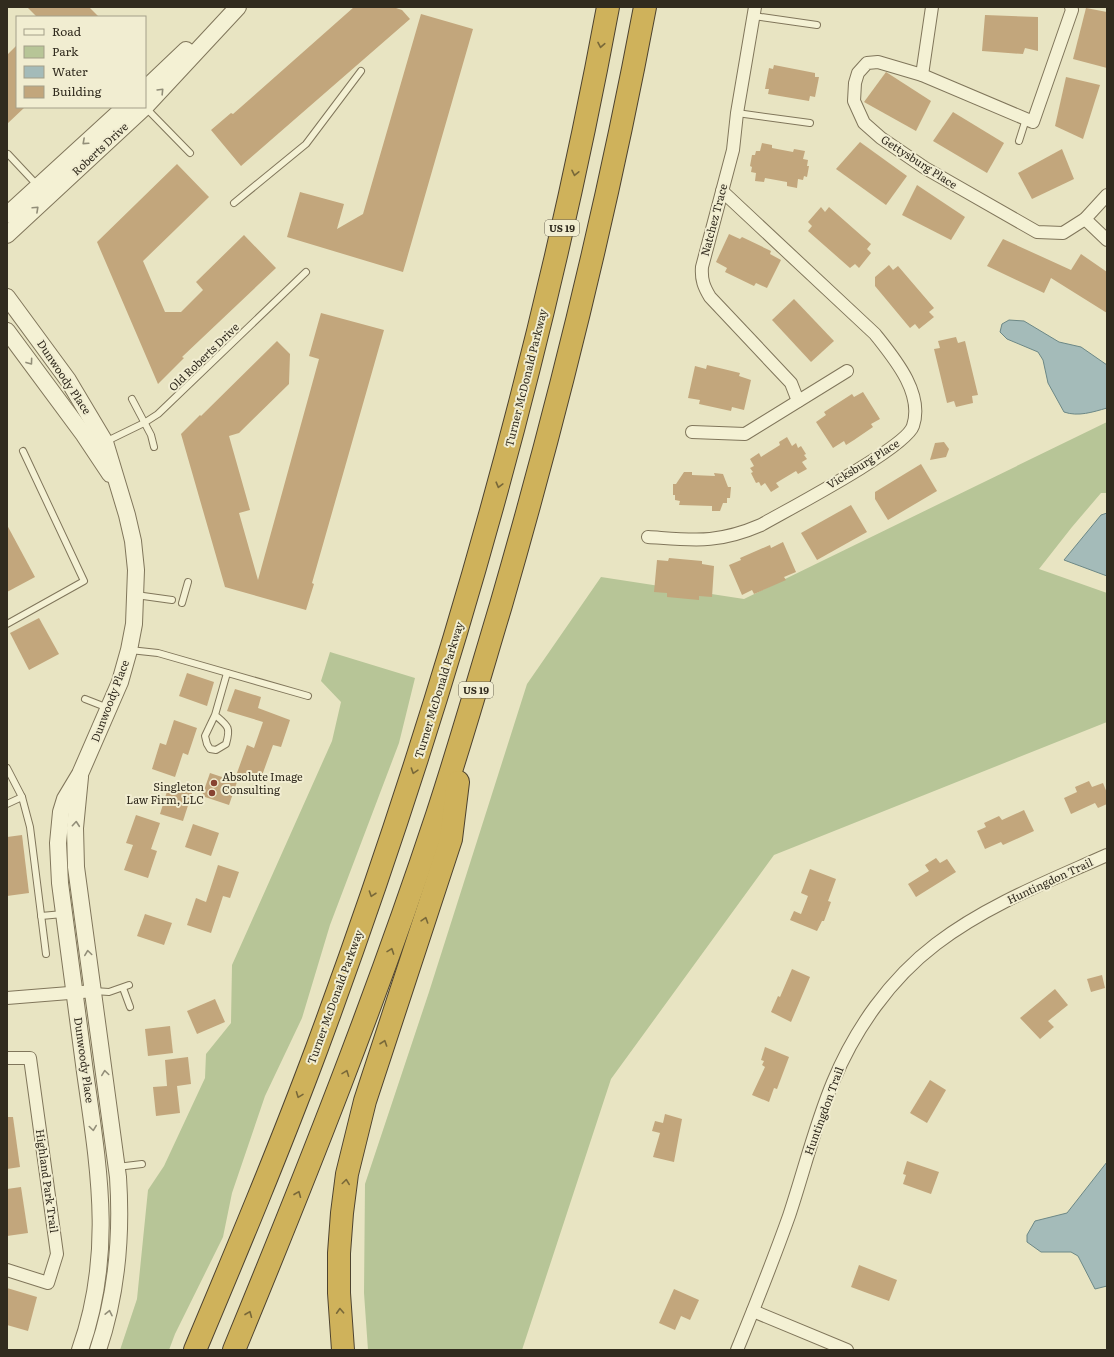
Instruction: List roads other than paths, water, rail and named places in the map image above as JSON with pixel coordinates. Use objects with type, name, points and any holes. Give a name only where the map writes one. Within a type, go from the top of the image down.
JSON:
[{"type":"highway","name":"Turner McDonald Parkway","points":[[195,1350],[265,1181],[316,1052],[404,801],[445,671],[485,536],[535,346],[581,143],[608,7]]},
{"type":"highway","name":"US 19","points":[[234,1350],[349,1064],[417,875],[464,730],[535,488],[571,348],[614,158],[645,7]]},
{"type":"highway","points":[[343,1350],[339,1293],[339,1253],[342,1213],[348,1174],[365,1101],[452,839],[464,730]]},
{"type":"street","name":"Roberts Drive","points":[[146,88],[187,49],[238,7]]},
{"type":"street","name":"Roberts Drive","points":[[146,106],[238,7]]},
{"type":"street","points":[[922,75],[932,7]]},
{"type":"street","points":[[1026,119],[1033,122],[1072,10],[1071,7]]},
{"type":"street","name":"Natchez Trace","points":[[754,11],[737,113],[733,150],[702,267],[703,286],[710,298],[791,383],[798,401]]},
{"type":"street","name":"Gettysburg Place","points":[[1026,119],[922,75],[878,62],[867,64],[858,74],[855,83],[854,101],[864,123],[881,138],[925,168],[1037,232],[1063,233],[1085,219],[1107,195]]},
{"type":"street","name":"Roberts Drive","points":[[7,215],[124,108]]},
{"type":"street","name":"Roberts Drive","points":[[7,235],[144,108]]},
{"type":"street","name":"Vicksburg Place","points":[[648,537],[704,540],[741,534],[761,525],[875,459],[907,437],[913,427],[916,410],[913,396],[890,352],[875,334],[722,191]]},
{"type":"street","points":[[1085,219],[1107,240]]},
{"type":"street","name":"Dunwoody Place","points":[[7,298],[68,380],[105,442],[133,541],[136,570],[136,595],[129,650],[120,682],[80,774],[65,799],[59,827],[58,862],[100,1179],[102,1221],[96,1290],[80,1349]]},
{"type":"street","name":"Dunwoody Place","points":[[7,331],[84,435],[117,485]]},
{"type":"street","points":[[692,432],[745,434],[847,371]]},
{"type":"street","name":"Dunwoody Place","points":[[80,774],[75,828],[76,854],[117,1167],[120,1211],[119,1250],[110,1306],[98,1350]]},
{"type":"street","name":"Huntingdon Trail","points":[[737,1350],[789,1216],[833,1081],[858,1033],[876,1006],[910,967],[934,944],[961,925],[999,905],[1107,855]]},
{"type":"street","points":[[7,998],[94,992]]},
{"type":"street","name":"Highland Park Trail","points":[[7,1058],[30,1058],[57,1254],[48,1283],[7,1270]]},
{"type":"street","points":[[753,1311],[847,1350]]},
{"type":"lane","points":[[754,11],[817,25]]},
{"type":"lane","points":[[234,203],[306,144],[361,71]]},
{"type":"lane","points":[[146,108],[190,153]]},
{"type":"lane","points":[[737,113],[810,122]]},
{"type":"lane","points":[[1019,141],[1026,119]]},
{"type":"lane","points":[[8,154],[38,186]]},
{"type":"lane","name":"Old Roberts Drive","points":[[105,442],[144,423],[171,402],[306,272]]},
{"type":"lane","points":[[132,400],[151,435],[154,447]]},
{"type":"lane","points":[[7,624],[84,581],[23,451]]},
{"type":"lane","points":[[182,603],[188,582]]},
{"type":"lane","points":[[136,595],[172,600]]},
{"type":"lane","points":[[129,650],[158,653],[308,696]]},
{"type":"lane","points":[[215,715],[227,725],[229,732],[226,744],[216,750],[210,749],[205,736],[215,715],[227,673]]},
{"type":"lane","points":[[85,699],[109,708]]},
{"type":"lane","points":[[7,768],[22,797],[30,827],[46,954]]},
{"type":"lane","points":[[7,804],[22,797]]},
{"type":"lane","points":[[41,916],[64,914]]},
{"type":"lane","points":[[94,992],[109,992],[126,987],[130,1007]]},
{"type":"lane","points":[[117,1167],[142,1164]]},
{"type":"water","points":[[1009,320],[1024,321],[1059,342],[1081,347],[1107,365],[1107,408],[1080,414],[1064,412],[1048,383],[1043,360],[1038,352],[1007,339],[1000,332],[1002,324]]},
{"type":"water","points":[[1107,513],[1107,576],[1064,560],[1101,515]]},
{"type":"water","points":[[1107,1162],[1107,1286],[1095,1289],[1078,1256],[1071,1252],[1041,1252],[1027,1242],[1027,1235],[1035,1221],[1067,1213]]},
{"type":"place","name":"Absolute Image Consulting","points":[[214,783]]},
{"type":"place","name":"Singleton Law Firm, LLC","points":[[212,793]]}]
